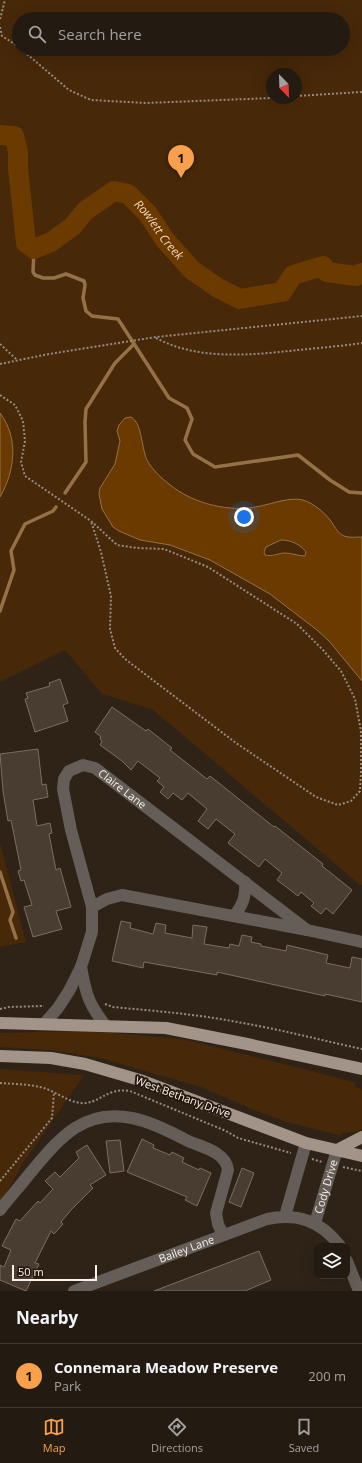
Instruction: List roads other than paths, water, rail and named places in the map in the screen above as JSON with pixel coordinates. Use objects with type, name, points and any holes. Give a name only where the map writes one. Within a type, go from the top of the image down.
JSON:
[{"type":"main road","points":[[0,1022],[166,1028],[247,1044],[361,1070]]},
{"type":"main road","name":"West Bethany Drive","points":[[0,1056],[51,1058],[84,1064],[136,1079],[306,1143],[362,1156]]},
{"type":"main road","points":[[337,1150],[362,1137]]},
{"type":"street","name":"Claire Lane","points":[[44,1024],[62,1002],[81,967],[92,932],[92,907],[71,830],[63,789],[64,780],[70,771],[83,765],[95,768],[307,930]]},
{"type":"street","points":[[234,916],[240,909],[244,900],[246,891],[245,882]]},
{"type":"street","name":"Claire Lane","points":[[92,907],[107,899],[122,895],[307,930],[362,942]]},
{"type":"street","points":[[81,967],[89,1002],[105,1025]]},
{"type":"street","points":[[0,1210],[48,1151],[71,1129],[91,1120],[112,1116],[122,1116],[134,1118],[174,1134],[219,1155],[224,1161],[228,1170],[216,1213],[218,1224],[223,1235]]},
{"type":"street","points":[[284,1216],[306,1143]]},
{"type":"street","name":"Cody Drive","points":[[315,1223],[337,1150]]},
{"type":"street","name":"Bailey Lane","points":[[74,1291],[267,1219],[284,1216],[301,1218],[315,1223],[330,1234],[338,1243]]},
{"type":"street","points":[[350,1268],[359,1291]]},
{"type":"waterway","name":"Rowlett Creek","points":[[0,135],[14,136],[18,151],[18,169],[26,243],[34,249],[51,242],[73,226],[85,211],[114,191],[128,194],[148,214],[165,240],[192,270],[218,288],[240,299],[282,292],[293,275],[323,266],[327,272],[356,276],[362,273]]},
{"type":"waterway","points":[[34,249],[33,272],[35,275],[43,278],[54,278],[66,274],[84,281],[85,285],[83,298],[86,311],[92,316],[118,319],[169,398],[187,408],[192,419],[185,440],[193,454],[215,467],[298,455],[330,480],[349,492],[362,493]]},
{"type":"waterway","points":[[65,493],[86,462],[86,409],[115,363],[134,344]]},
{"type":"waterway","points":[[0,611],[14,570],[11,551],[25,524],[53,511],[56,507]]},
{"type":"waterway","points":[[0,872],[13,912],[10,920],[16,938]]},
{"type":"place","name":"Connemara Meadow Preserve","points":[[181,178]]}]
